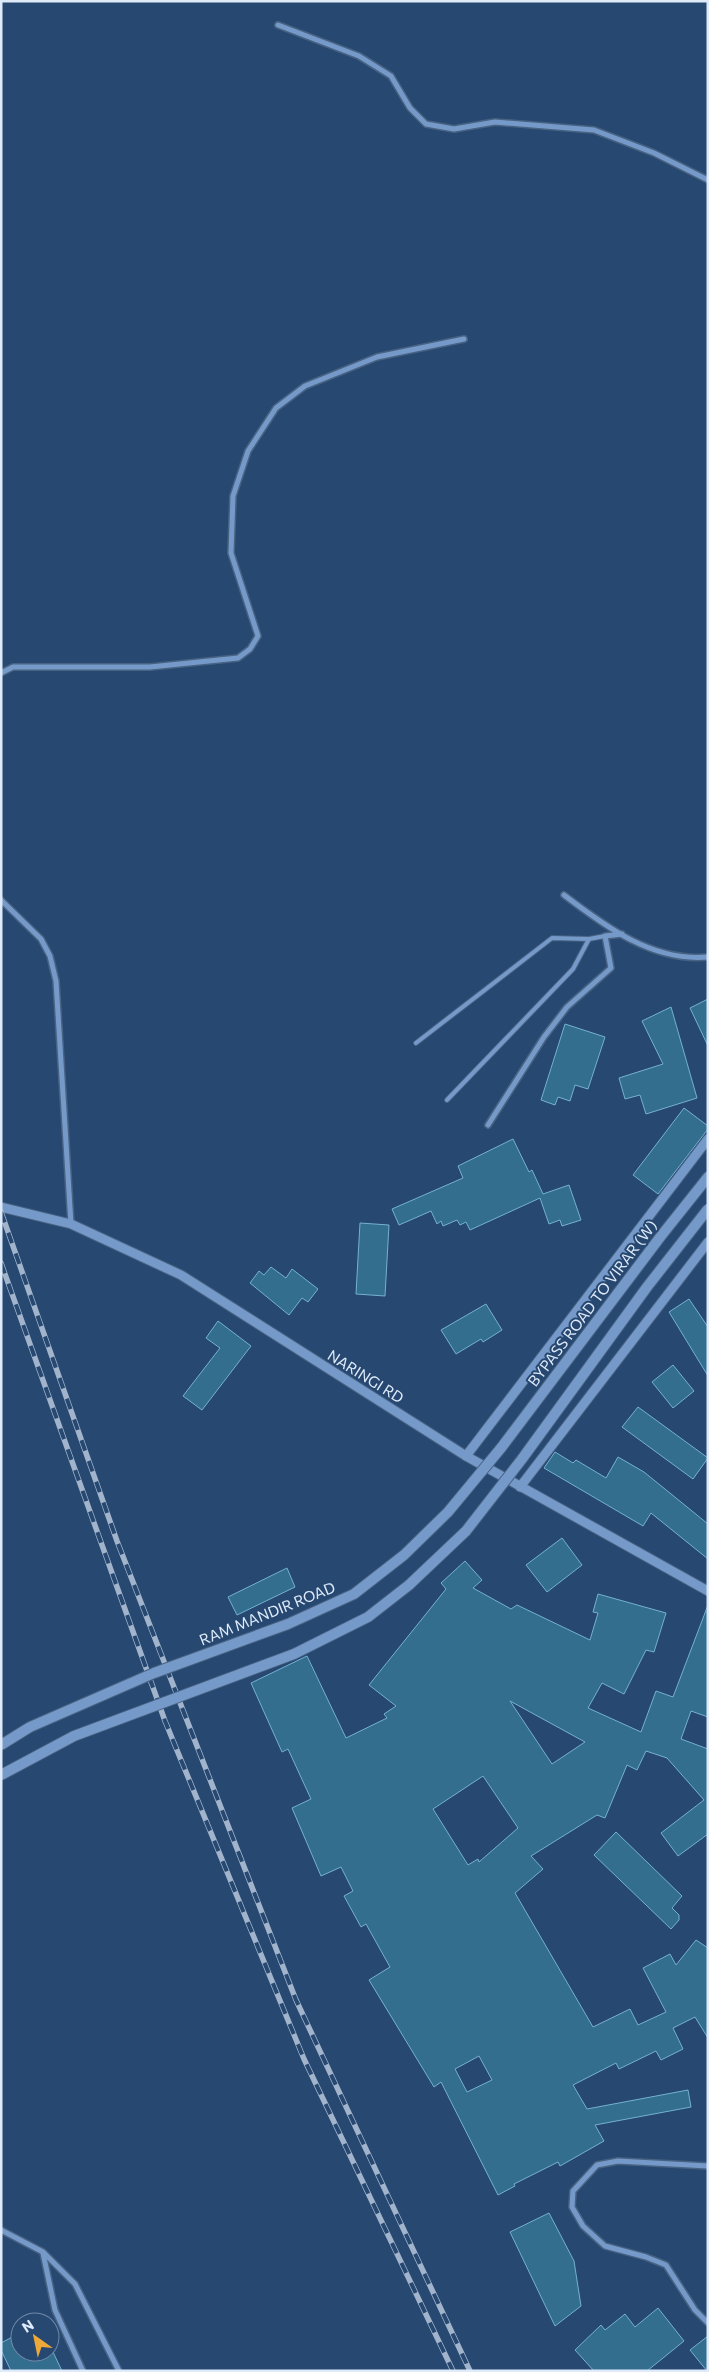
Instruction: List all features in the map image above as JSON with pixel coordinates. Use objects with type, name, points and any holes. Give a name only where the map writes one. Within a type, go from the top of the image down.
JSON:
[{"type":"main road","name":"BYPASS ROAD TO VIRAR (W)","points":[[501,1448],[661,1236],[708,1177]]},
{"type":"main road","points":[[1,1775],[74,1736],[294,1654],[368,1617],[409,1585],[466,1531],[522,1459],[647,1287],[708,1209]]},
{"type":"main road","name":"RAM MANDIR ROAD","points":[[1,1745],[30,1727],[154,1673],[288,1624],[354,1594],[404,1555],[448,1512],[501,1448]]},
{"type":"street","points":[[278,25],[359,56],[391,76],[410,108],[426,124],[454,129],[495,122],[594,130],[654,153],[708,180]]},
{"type":"street","points":[[1,673],[13,667],[150,667],[238,658],[250,649],[258,636],[231,554],[233,496],[248,451],[276,408],[305,386],[377,357],[464,339]]},
{"type":"street","points":[[564,895],[597,919],[656,952],[687,959],[708,957]]},
{"type":"street","points":[[1,900],[41,939],[50,956],[56,981],[71,1224]]},
{"type":"street","points":[[488,1125],[544,1037],[567,1007],[611,968],[605,936],[622,934]]},
{"type":"street","points":[[466,1456],[708,1139]]},
{"type":"street","name":"NARINGI RD","points":[[1,1207],[71,1224],[181,1275],[466,1456],[708,1591]]},
{"type":"street","points":[[520,1487],[708,1242]]},
{"type":"street","points":[[708,2166],[618,2161],[597,2165],[573,2191],[572,2207],[583,2226],[605,2246],[646,2257],[666,2265],[695,2310],[708,2323]]},
{"type":"street","points":[[1,2230],[42,2252],[76,2284],[119,2371]]},
{"type":"street","points":[[42,2252],[55,2310],[83,2371]]},
{"type":"lane","points":[[416,1043],[552,938],[589,939],[605,936]]},
{"type":"lane","points":[[448,1100],[573,969],[589,939]]},
{"type":"building","points":[[708,999],[708,1046],[690,1008]]},
{"type":"building","points":[[671,1007],[697,1098],[646,1114],[640,1095],[625,1099],[619,1078],[663,1064],[642,1021]]},
{"type":"building","points":[[565,1024],[605,1037],[588,1089],[575,1085],[570,1101],[558,1097],[555,1105],[541,1100]]},
{"type":"building","points":[[684,1108],[708,1126],[708,1129],[658,1194],[633,1175]]},
{"type":"building","points":[[513,1139],[529,1172],[532,1170],[543,1194],[569,1185],[581,1220],[562,1226],[560,1220],[549,1224],[540,1198],[470,1230],[466,1222],[460,1225],[457,1220],[443,1226],[441,1221],[437,1224],[431,1211],[399,1225],[392,1209],[463,1178],[458,1166]]},
{"type":"building","points":[[360,1223],[389,1225],[385,1296],[356,1294]]},
{"type":"building","points":[[271,1267],[286,1278],[292,1269],[318,1289],[308,1302],[302,1298],[289,1315],[250,1283],[259,1271],[264,1275]]},
{"type":"building","points":[[689,1299],[708,1327],[708,1376],[669,1312]]},
{"type":"building","points":[[486,1304],[502,1330],[483,1342],[481,1339],[456,1354],[441,1330]]},
{"type":"building","points":[[218,1321],[251,1346],[202,1410],[183,1396],[220,1348],[206,1338]]},
{"type":"building","points":[[673,1365],[694,1391],[673,1408],[652,1382]]},
{"type":"building","points":[[638,1407],[708,1458],[693,1479],[622,1427]]},
{"type":"building","points":[[555,1452],[573,1463],[576,1460],[606,1478],[618,1457],[644,1472],[708,1524],[708,1559],[651,1513],[643,1526],[544,1468]]},
{"type":"building","points":[[562,1538],[582,1565],[547,1592],[526,1565]]},
{"type":"building","points":[[465,1561],[482,1580],[473,1588],[511,1609],[517,1605],[590,1640],[598,1613],[593,1612],[598,1594],[666,1613],[654,1652],[646,1650],[624,1694],[602,1683],[588,1708],[641,1732],[656,1691],[673,1697],[708,1605],[708,1717],[691,1711],[681,1739],[708,1749],[708,1834],[678,1856],[661,1833],[704,1800],[667,1758],[646,1751],[637,1770],[627,1765],[605,1818],[597,1815],[531,1856],[543,1869],[515,1893],[593,2027],[630,2009],[638,2025],[666,2012],[643,1968],[670,1954],[676,1965],[696,1940],[708,1948],[708,2038],[695,2017],[673,2028],[683,2049],[661,2060],[656,2051],[619,2069],[616,2063],[573,2085],[587,2109],[688,2090],[691,2107],[595,2125],[604,2141],[560,2166],[558,2162],[514,2184],[515,2186],[498,2195],[441,2082],[434,2087],[369,1980],[390,1967],[366,1924],[361,1927],[344,1896],[353,1891],[341,1867],[321,1876],[292,1808],[311,1799],[288,1749],[282,1752],[251,1683],[307,1656],[346,1738],[387,1718],[384,1714],[396,1706],[369,1685],[446,1589],[441,1583]],"holes":[[[510,1701],[585,1742],[552,1764]],[[483,1776],[518,1828],[479,1862],[478,1859],[468,1865],[433,1809]],[[479,2056],[492,2080],[467,2092],[455,2069]]]},
{"type":"building","points":[[287,1568],[295,1587],[237,1615],[228,1597]]},
{"type":"building","points":[[616,1832],[682,1896],[672,1908],[679,1915],[679,1920],[671,1929],[594,1855]]},
{"type":"building","points":[[549,2213],[574,2261],[581,2306],[555,2326],[510,2232]]},
{"type":"building","points":[[658,2308],[684,2341],[647,2371],[594,2371],[575,2350],[601,2325],[605,2330],[625,2314],[635,2327]]},
{"type":"building","points":[[708,2336],[708,2371],[707,2371],[690,2350]]},
{"type":"building","points":[[10,2338],[10,2362],[58,2362],[62,2371],[11,2371],[1,2350],[1,2343]]},
{"type":"railway","points":[[1,1212],[117,1541],[296,2000],[470,2371]]},
{"type":"railway","points":[[1,1263],[165,1721],[304,2059],[453,2371]]}]
